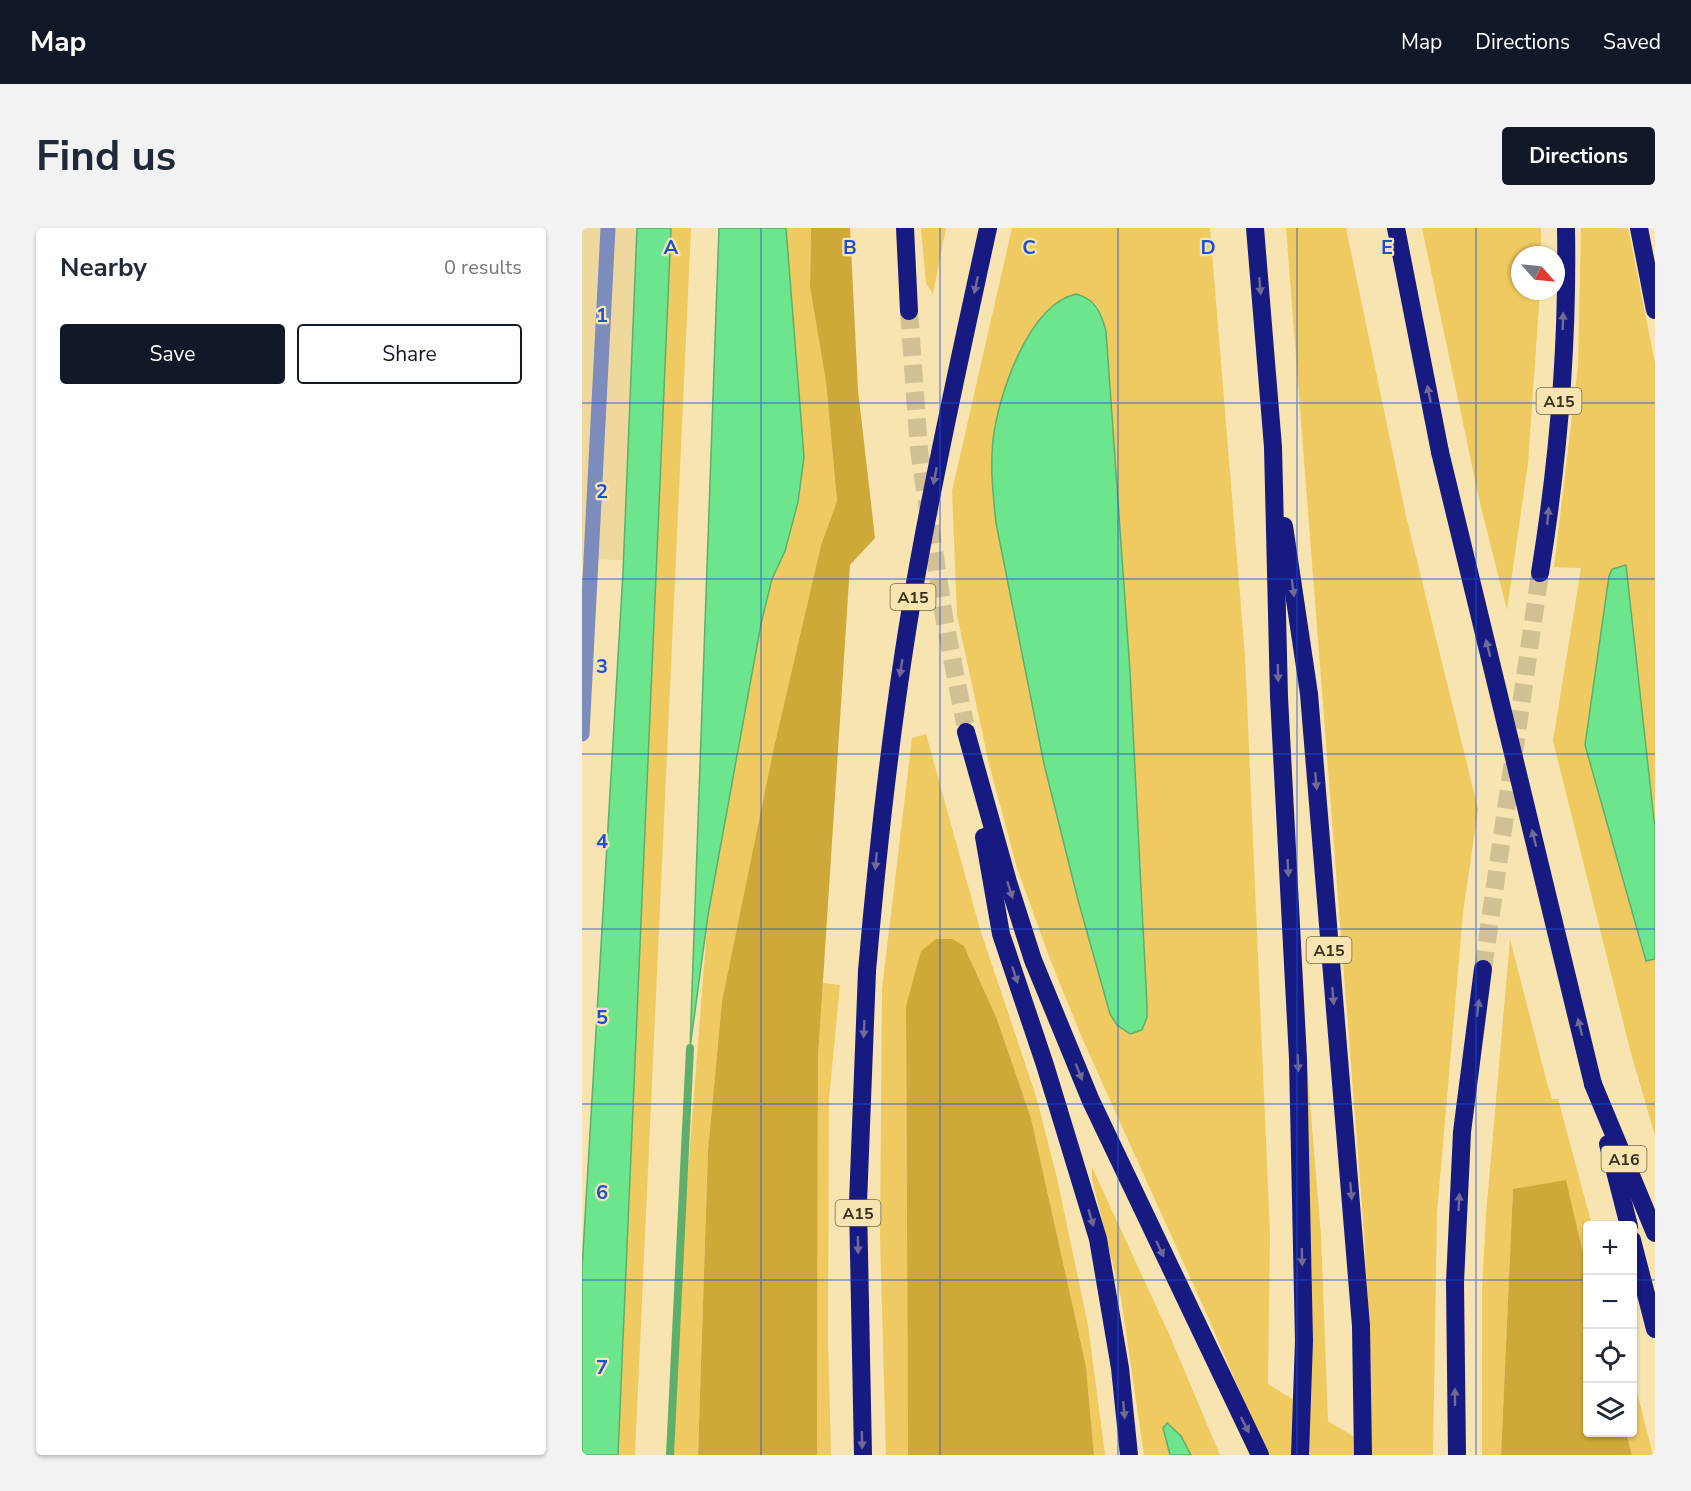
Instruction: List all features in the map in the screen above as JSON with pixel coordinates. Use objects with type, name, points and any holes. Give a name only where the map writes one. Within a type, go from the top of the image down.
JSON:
[{"type":"highway","points":[[905,228],[909,311]]},
{"type":"highway","name":"A15","points":[[863,1455],[858,1203],[867,970],[879,834],[904,647],[938,461],[988,228]]},
{"type":"highway","name":"A15","points":[[1255,228],[1273,447],[1279,697],[1298,1059],[1304,1341],[1300,1455]]},
{"type":"highway","points":[[1396,228],[1440,452],[1628,1221]]},
{"type":"highway","name":"A15","points":[[1540,573],[1547,530],[1561,377],[1566,228]]},
{"type":"highway","points":[[1639,228],[1655,310]]},
{"type":"highway","name":"A15","points":[[1273,447],[1309,694],[1361,1326],[1363,1455]]},
{"type":"highway","points":[[1129,1455],[1120,1368],[1098,1239],[1045,1065],[1001,934],[965,728],[1008,882],[1042,982],[1096,1112],[1260,1455]]},
{"type":"highway","points":[[1457,1455],[1455,1282],[1462,1132],[1483,969]]},
{"type":"highway","name":"A16","points":[[1593,1084],[1655,1233]]},
{"type":"highway","points":[[1637,1259],[1655,1329]]},
{"type":"street","points":[[582,734],[589,513],[608,228]]},
{"type":"shaded area","points":[[582,228],[650,228],[625,560],[582,559]]},
{"type":"shaded area","points":[[637,228],[671,228],[618,1455],[582,1455],[582,1269],[623,572]]},
{"type":"shaded area","points":[[671,228],[691,228],[635,1455],[618,1455]]},
{"type":"shaded area","points":[[719,228],[786,228],[804,457],[798,502],[785,551],[772,579],[761,624],[708,915],[690,1048]]},
{"type":"shaded area","points":[[786,228],[811,228],[810,287],[826,382],[837,501],[821,545],[774,747],[722,1001],[708,1150],[698,1455],[666,1455],[708,915],[761,624],[772,579],[785,551],[804,457]]},
{"type":"shaded area","points":[[811,228],[850,228],[858,390],[875,538],[850,565],[818,1058],[817,1455],[698,1455],[708,1150],[722,1001],[774,747],[821,545],[837,501],[826,382],[810,287]]},
{"type":"shaded area","points":[[921,228],[946,228],[933,294],[926,283]]},
{"type":"shaded area","points":[[1012,228],[1210,228],[1245,656],[1270,1234],[1268,1384],[1307,1408],[1312,1278],[1303,1043],[1305,1043],[1321,1235],[1328,1421],[1371,1447],[1371,1370],[1364,1232],[1286,228],[1346,228],[1406,516],[1478,809],[1463,913],[1437,1213],[1433,1455],[1267,1455],[1208,1317],[1082,1038],[1017,868],[989,764],[957,615],[952,491]],"holes":[[[1090,300],[1098,307],[1106,331],[1130,671],[1144,928],[1078,900],[1044,764],[996,523],[993,466],[995,439],[1005,389],[1015,364],[1043,314]]]},
{"type":"shaded area","points":[[1422,228],[1541,228],[1541,246],[1511,246],[1511,300],[1539,300],[1528,463],[1507,610],[1479,499]]},
{"type":"shaded area","points":[[1581,228],[1628,228],[1655,363],[1655,829],[1625,565],[1585,745],[1645,961],[1655,959],[1655,1136],[1629,1046],[1553,741],[1581,568],[1554,567],[1578,366]]},
{"type":"shaded area","points":[[1076,294],[1093,303],[1102,318],[1106,331],[1130,671],[1147,1005],[1147,1017],[1142,1030],[1130,1034],[1117,1025],[1110,1014],[1078,900],[1044,764],[996,523],[993,492],[992,461],[996,422],[1001,400],[1018,355],[1043,315],[1059,302]]},
{"type":"shaded area","points":[[1626,565],[1655,829],[1655,959],[1646,961],[1585,745],[1609,576],[1612,569]]},
{"type":"shaded area","points":[[926,734],[980,929],[1036,1096],[1057,1178],[1088,1325],[1105,1455],[1094,1455],[1086,1366],[1031,1118],[997,1019],[964,946],[906,1006],[908,1455],[886,1455],[880,1237],[882,989],[912,738]]},
{"type":"shaded area","points":[[936,939],[952,939],[964,946],[997,1019],[1031,1118],[1086,1366],[1094,1455],[908,1455],[906,1006],[921,951]]},
{"type":"shaded area","points":[[1510,939],[1547,1083],[1552,1099],[1558,1099],[1591,1221],[1583,1221],[1583,1253],[1566,1181],[1513,1190],[1501,1455],[1482,1455],[1482,1291],[1486,1215]]},
{"type":"shaded area","points":[[823,983],[840,985],[829,1099],[828,1339],[831,1455],[817,1455],[818,1058]]},
{"type":"shaded area","points":[[1092,1167],[1169,1334],[1220,1455],[1191,1455],[1181,1436],[1164,1424],[1164,1436],[1170,1455],[1144,1455],[1121,1298],[1092,1179]]},
{"type":"shaded area","points":[[1566,1180],[1583,1253],[1583,1437],[1627,1437],[1632,1455],[1501,1455],[1513,1189]]},
{"type":"shaded area","points":[[1637,1392],[1653,1455],[1632,1455],[1627,1437],[1637,1437]]},
{"type":"shaded area","points":[[1167,1423],[1181,1436],[1191,1455],[1170,1455],[1163,1428]]},
{"type":"waterway","points":[[670,1455],[690,1048]]},
{"type":"tunnel","points":[[909,311],[919,450],[944,617],[965,724]]},
{"type":"tunnel","points":[[1483,969],[1540,573]]}]
